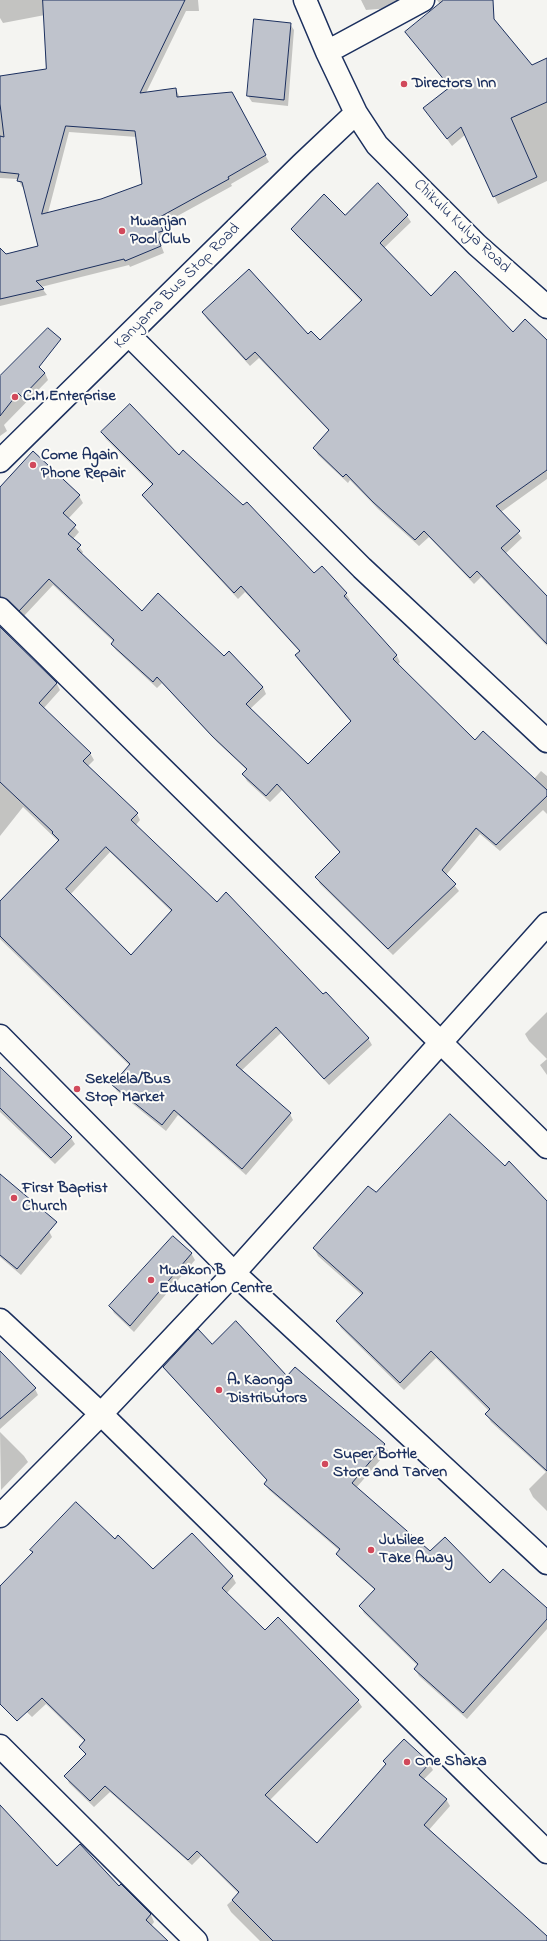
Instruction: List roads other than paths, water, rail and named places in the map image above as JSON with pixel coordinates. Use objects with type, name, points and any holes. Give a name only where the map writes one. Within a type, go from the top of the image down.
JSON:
[{"type":"street","name":"Chikulu Kulya Road","points":[[305,0],[326,52],[356,113],[377,145],[477,245],[547,307]]},
{"type":"street","points":[[326,52],[423,0]]},
{"type":"street","name":"Kanyama Bus Stop Road","points":[[0,461],[302,164],[356,113]]},
{"type":"street","points":[[129,335],[362,568],[547,741]]},
{"type":"street","points":[[0,609],[547,1147]]},
{"type":"street","points":[[0,1516],[101,1414],[234,1273],[547,924]]},
{"type":"street","points":[[0,1036],[234,1273],[547,1563]]},
{"type":"street","points":[[0,1320],[101,1414],[547,1852]]},
{"type":"street","points":[[0,1746],[196,1941]]},
{"type":"place","name":"Directors Inn","points":[[404,84]]},
{"type":"place","name":"Mwanjan Pool Club","points":[[122,231]]},
{"type":"place","name":"C.M Enterprise","points":[[15,397]]},
{"type":"place","name":"Come Again Phone Repair","points":[[33,465]]},
{"type":"place","name":"Sekelela/Bus Stop Market","points":[[77,1089]]},
{"type":"place","name":"First Baptist Church","points":[[14,1198]]},
{"type":"place","name":"Mwakon B Education Centre","points":[[151,1280]]},
{"type":"place","name":"A. Kaonga Distributors","points":[[219,1390]]},
{"type":"place","name":"Super Bottle Store and Tarven","points":[[325,1464]]},
{"type":"place","name":"Jubilee Take Away","points":[[371,1550]]},
{"type":"place","name":"One Shaka","points":[[407,1762]]}]
